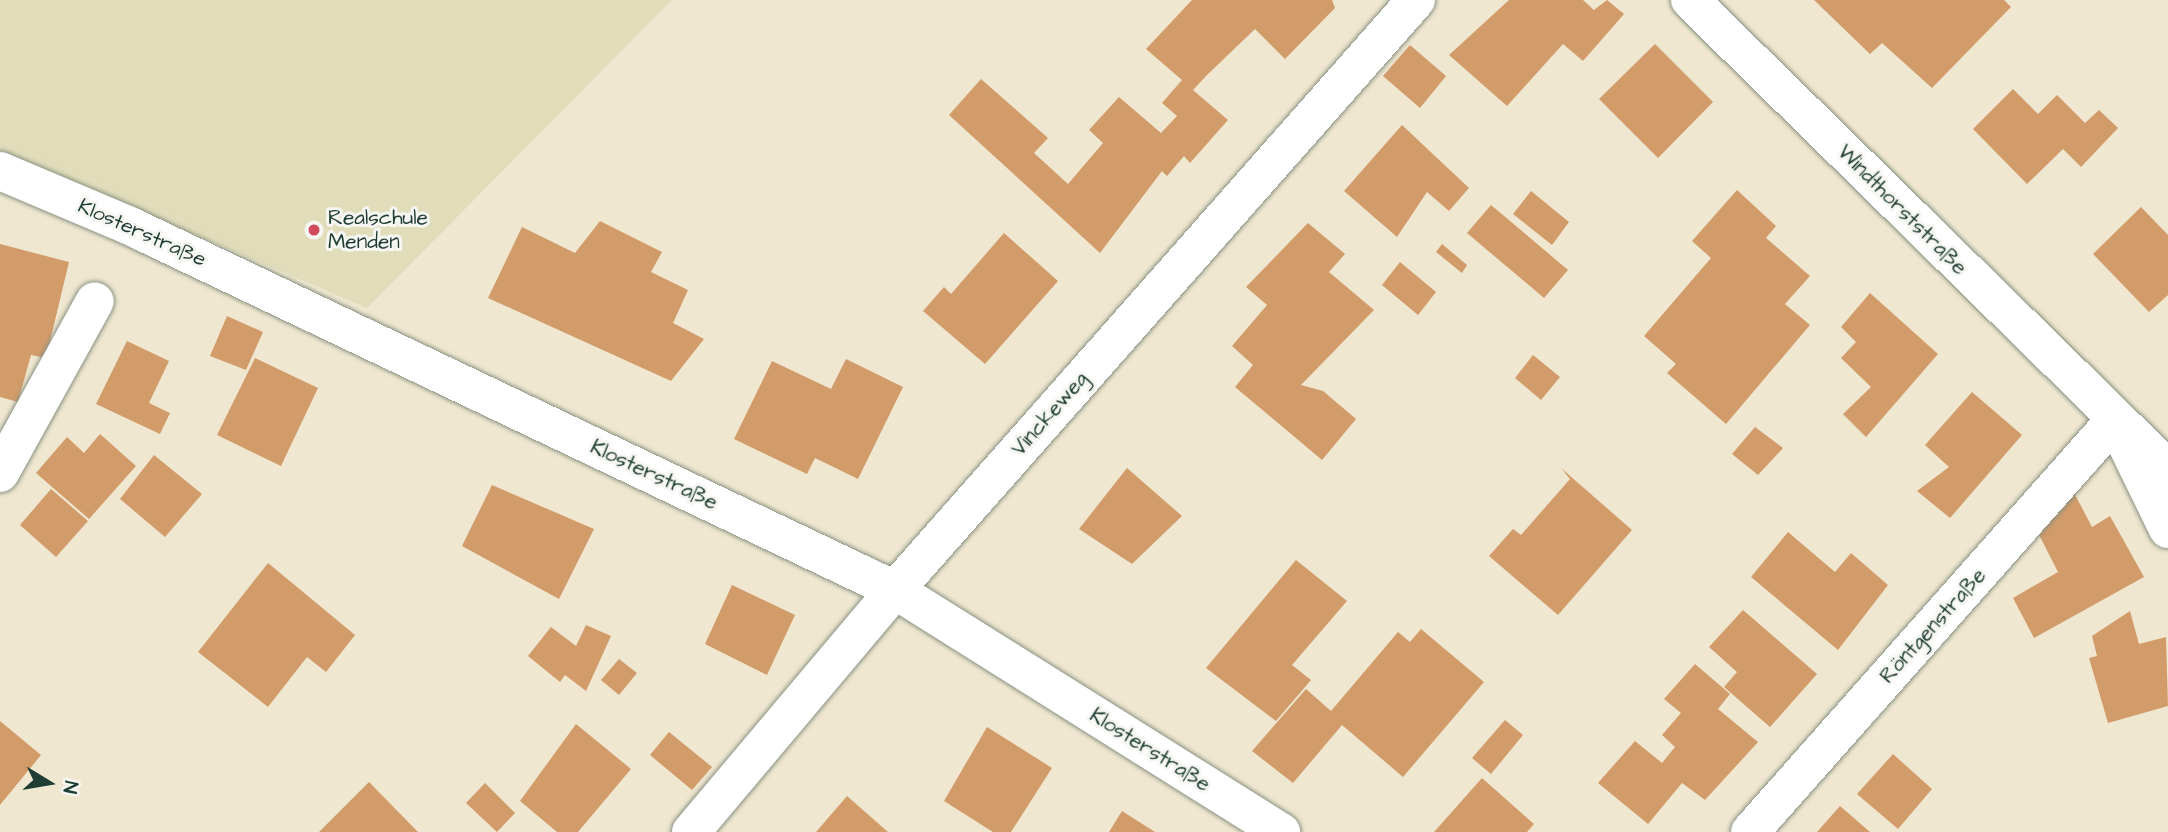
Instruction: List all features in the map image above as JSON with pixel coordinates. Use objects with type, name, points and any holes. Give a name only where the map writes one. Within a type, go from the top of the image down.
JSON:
[{"type":"street","name":"Vinckeweg","points":[[691,832],[895,590],[1416,0]]},
{"type":"street","name":"Windthorststraße","points":[[1690,0],[2115,420],[2168,469]]},
{"type":"street","name":"Klosterstraße","points":[[0,171],[130,226],[895,590],[1281,832]]},
{"type":"street","points":[[0,473],[95,301]]},
{"type":"street","name":"Windthorststraße","points":[[2115,420],[2168,528]]},
{"type":"street","name":"Röntgenstraße","points":[[1751,832],[2115,420]]},
{"type":"shaded area","name":"Realschule Menden","points":[[0,0],[672,0],[367,308],[0,151]]},
{"type":"building","points":[[1192,0],[1332,0],[1335,8],[1285,59],[1255,29],[1207,75],[1193,90],[1228,120],[1190,163],[1184,156],[1167,176],[1162,171],[1100,253],[949,115],[981,79],[1048,138],[1034,153],[1068,184],[1103,143],[1089,130],[1119,97],[1161,133],[1177,116],[1162,103],[1182,80],[1146,49]]},
{"type":"building","points":[[1509,0],[1583,0],[1594,10],[1607,0],[1624,14],[1583,61],[1563,44],[1507,106],[1449,55]]},
{"type":"building","points":[[1814,0],[2004,0],[2011,7],[1932,88],[1882,43],[1870,54]]},
{"type":"building","points":[[1655,44],[1713,102],[1658,158],[1599,99]]},
{"type":"building","points":[[1410,45],[1446,76],[1420,108],[1383,76]]},
{"type":"building","points":[[2013,89],[2038,114],[2057,95],[2085,123],[2099,110],[2118,128],[2081,167],[2063,149],[2027,184],[1973,129]]},
{"type":"building","points":[[1402,125],[1469,188],[1449,211],[1427,192],[1397,237],[1344,191]]},
{"type":"building","points":[[1737,190],[1776,226],[1766,238],[1810,276],[1785,304],[1810,325],[1726,424],[1667,373],[1676,364],[1644,336],[1711,258],[1692,241]]},
{"type":"building","points":[[1531,191],[1569,222],[1552,245],[1513,214]]},
{"type":"building","points":[[1491,205],[1568,270],[1544,298],[1467,233]]},
{"type":"building","points":[[2141,207],[2168,235],[2168,295],[2149,312],[2093,254]]},
{"type":"building","points":[[600,221],[662,252],[651,272],[688,290],[673,323],[704,339],[671,381],[488,298],[522,227],[575,253]]},
{"type":"building","points":[[1308,223],[1345,254],[1329,272],[1374,310],[1301,385],[1323,391],[1356,419],[1322,460],[1235,387],[1253,365],[1232,346],[1267,305],[1246,287]]},
{"type":"building","points":[[1004,233],[1058,281],[985,364],[923,311],[944,287],[951,294]]},
{"type":"building","points":[[0,244],[69,262],[46,358],[31,355],[18,402],[0,397]]},
{"type":"building","points":[[1442,244],[1467,265],[1462,273],[1436,252]]},
{"type":"building","points":[[1400,262],[1436,292],[1418,315],[1382,285]]},
{"type":"building","points":[[1870,293],[1938,354],[1866,437],[1843,414],[1871,387],[1841,358],[1856,342],[1841,327]]},
{"type":"building","points":[[227,316],[263,332],[246,370],[210,356]]},
{"type":"building","points":[[127,341],[169,361],[149,403],[170,413],[160,434],[96,404]]},
{"type":"building","points":[[1533,355],[1560,377],[1541,400],[1515,378]]},
{"type":"building","points":[[255,358],[318,388],[281,466],[217,435]]},
{"type":"building","points":[[846,359],[903,387],[858,479],[815,458],[807,474],[734,439],[772,361],[831,389]]},
{"type":"building","points":[[1972,392],[2022,435],[1950,518],[1917,491],[1949,467],[1925,445]]},
{"type":"building","points":[[1755,427],[1783,448],[1758,475],[1732,454]]},
{"type":"building","points":[[100,434],[136,466],[89,519],[36,473],[67,437],[84,453]]},
{"type":"building","points":[[154,455],[202,494],[165,537],[120,499]]},
{"type":"building","points":[[1127,468],[1182,516],[1132,564],[1079,529]]},
{"type":"building","points":[[1561,468],[1632,530],[1558,615],[1489,556],[1513,529],[1521,535],[1570,479]]},
{"type":"building","points":[[492,485],[594,529],[559,599],[462,546]]},
{"type":"building","points":[[2070,485],[2092,527],[2110,516],[2144,577],[2034,638],[2013,598],[2058,572],[2033,523]]},
{"type":"building","points":[[51,489],[88,521],[56,557],[20,525]]},
{"type":"building","points":[[1788,532],[1835,572],[1851,553],[1888,585],[1838,650],[1751,577]]},
{"type":"building","points":[[1296,560],[1347,601],[1292,665],[1311,680],[1276,721],[1206,668]]},
{"type":"building","points":[[268,563],[355,635],[326,672],[307,657],[268,707],[198,652]]},
{"type":"building","points":[[732,585],[795,615],[767,675],[705,644]]},
{"type":"building","points":[[1743,610],[1817,674],[1770,727],[1724,687],[1737,672],[1709,647]]},
{"type":"building","points":[[2130,611],[2139,644],[2166,637],[2168,706],[2108,723],[2089,658],[2097,656],[2092,636]]},
{"type":"building","points":[[586,625],[611,636],[586,691],[565,675],[560,682],[528,656],[551,627],[576,646]]},
{"type":"building","points":[[1421,629],[1484,682],[1403,777],[1342,725],[1293,783],[1252,751],[1306,689],[1331,711],[1398,632],[1410,642]]},
{"type":"building","points":[[619,659],[637,673],[619,695],[601,680]]},
{"type":"building","points":[[1695,664],[1730,694],[1718,709],[1758,742],[1705,800],[1682,783],[1648,824],[1598,783],[1635,741],[1662,763],[1675,747],[1662,735],[1681,713],[1664,699]]},
{"type":"building","points":[[1505,720],[1523,735],[1491,774],[1472,758]]},
{"type":"building","points":[[0,721],[41,755],[0,805]]},
{"type":"building","points":[[576,724],[631,769],[578,832],[557,832],[520,801]]},
{"type":"building","points":[[987,727],[1052,768],[1011,832],[993,832],[944,801]]},
{"type":"building","points":[[669,732],[712,767],[692,790],[650,755]]},
{"type":"building","points":[[1893,754],[1932,789],[1898,829],[1857,794]]},
{"type":"building","points":[[1482,778],[1534,824],[1527,832],[1434,832]]},
{"type":"building","points":[[369,782],[418,832],[319,832]]},
{"type":"building","points":[[485,783],[515,813],[497,832],[466,803]]},
{"type":"building","points":[[847,796],[888,832],[816,832]]},
{"type":"building","points":[[1840,806],[1870,832],[1817,832]]},
{"type":"building","points":[[1122,811],[1155,832],[1109,832]]},
{"type":"place","name":"Realschule Menden","points":[[314,230]]}]
